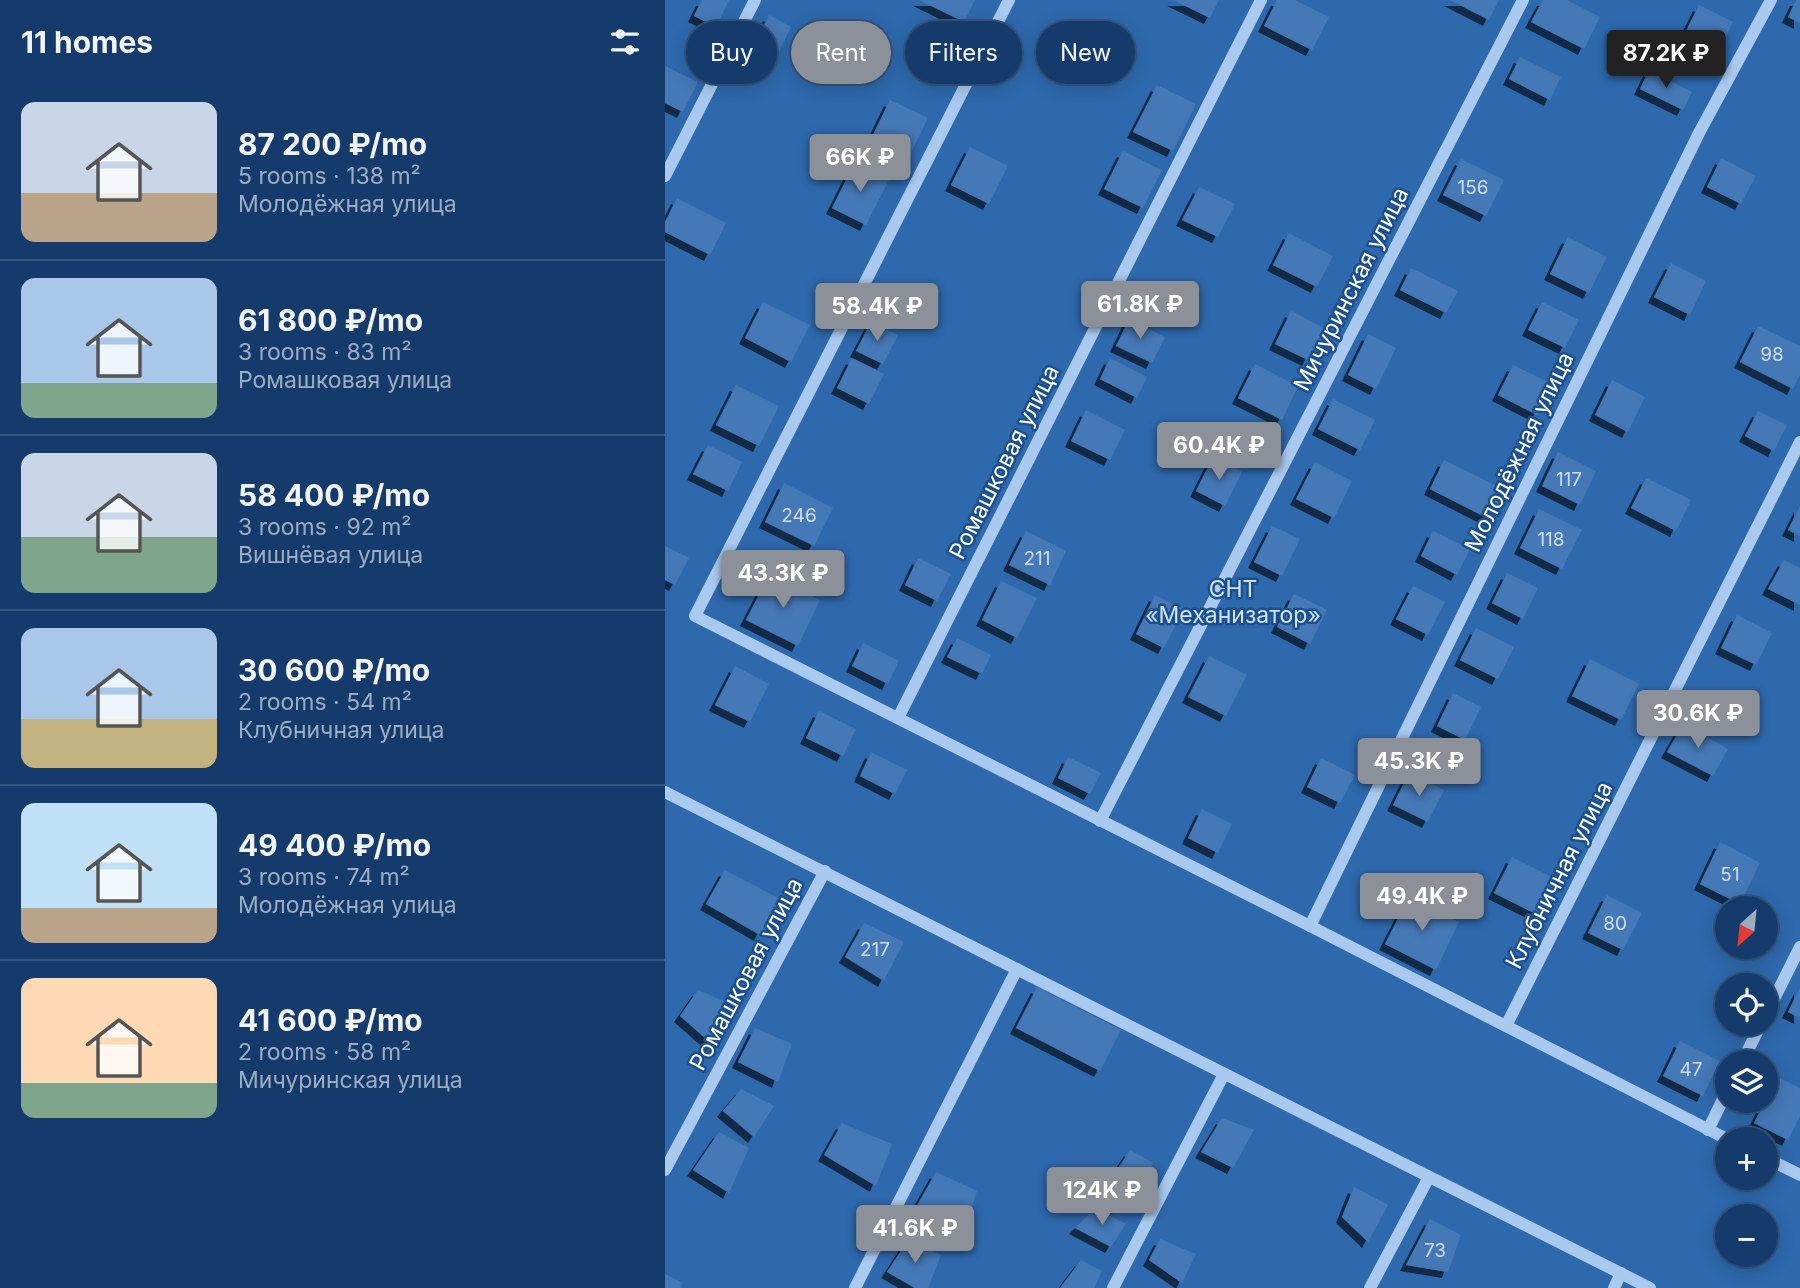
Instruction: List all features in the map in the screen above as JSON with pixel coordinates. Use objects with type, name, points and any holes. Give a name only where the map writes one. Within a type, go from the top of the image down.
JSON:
[{"type":"street","points":[[665,176],[755,0]]},
{"type":"street","points":[[1009,0],[695,617],[1715,1133]]},
{"type":"street","name":"Ромашковая улица","points":[[898,718],[1261,0]]},
{"type":"street","name":"Мичуринская улица","points":[[1100,821],[1523,0]]},
{"type":"street","name":"Молодёжная улица","points":[[1310,926],[1699,133],[1771,0]]},
{"type":"street","name":"Клубничная улица","points":[[1506,1026],[1800,442]]},
{"type":"street","points":[[665,792],[1650,1288]]},
{"type":"street","name":"Ромашковая улица","points":[[665,1170],[825,871]]},
{"type":"street","points":[[1778,990],[1800,947]]},
{"type":"street","points":[[855,1288],[1017,969]]},
{"type":"street","points":[[1113,1288],[1224,1074]]},
{"type":"street","points":[[1708,1130],[1716,1113]]},
{"type":"street","points":[[1778,1164],[1800,1175]]},
{"type":"street","points":[[1370,1288],[1429,1177]]},
{"type":"street","points":[[1614,1288],[1622,1273]]},
{"type":"green space","name":"СНТ «Механизатор»","points":[[665,0],[1800,0],[1800,1288],[665,1288]]},
{"type":"building","points":[[702,0],[729,0],[719,21],[704,21],[694,16]]},
{"type":"building","points":[[919,0],[975,0],[964,21]]},
{"type":"building","points":[[1173,0],[1219,0],[1210,18]]},
{"type":"building","points":[[1277,0],[1295,0],[1329,17],[1312,50],[1264,26]]},
{"type":"building","points":[[1450,0],[1499,0],[1489,20]]},
{"type":"building","points":[[1543,0],[1567,0],[1600,17],[1584,49],[1531,22]]},
{"type":"building","points":[[1796,0],[1800,0],[1800,23],[1788,17]]},
{"type":"building","points":[[1699,5],[1733,22],[1717,54],[1683,37]]},
{"type":"building","points":[[769,15],[791,27],[777,55],[777,21],[766,21]]},
{"type":"building","points":[[1520,57],[1561,77],[1550,100],[1509,79]]},
{"type":"building","points":[[665,66],[686,76],[686,84],[697,84],[683,112],[665,103]]},
{"type":"building","points":[[1649,70],[1692,92],[1683,110],[1640,89]]},
{"type":"building","points":[[1157,85],[1196,104],[1173,151],[1133,132]]},
{"type":"building","points":[[890,100],[928,118],[907,161],[869,143]]},
{"type":"building","points":[[970,147],[1008,166],[989,204],[951,185]]},
{"type":"building","points":[[1123,151],[1162,170],[1143,208],[1104,189]]},
{"type":"building","points":[[1721,158],[1756,176],[1741,204],[1707,187]]},
{"type":"building","points":[[1461,159],[1504,180],[1486,216],[1443,195]]},
{"type":"building","points":[[855,162],[889,180],[866,225],[832,208]]},
{"type":"building","points":[[1199,187],[1235,204],[1218,237],[1182,220]]},
{"type":"building","points":[[677,198],[726,223],[710,255],[665,232],[665,222]]},
{"type":"building","points":[[1289,233],[1333,256],[1317,287],[1273,265]]},
{"type":"building","points":[[1568,237],[1607,257],[1589,293],[1550,274]]},
{"type":"building","points":[[1671,263],[1706,281],[1690,315],[1654,297]]},
{"type":"building","points":[[1411,268],[1458,291],[1446,313],[1400,290]]},
{"type":"building","points":[[763,302],[810,325],[791,362],[745,338]]},
{"type":"building","points":[[1542,302],[1579,320],[1565,348],[1528,330]]},
{"type":"building","points":[[1291,311],[1324,328],[1308,360],[1275,344]]},
{"type":"building","points":[[1129,319],[1165,337],[1152,363],[1116,346]]},
{"type":"building","points":[[871,322],[898,335],[883,364],[856,351]]},
{"type":"building","points":[[1758,326],[1800,346],[1800,375],[1793,389],[1740,362]]},
{"type":"building","points":[[1368,334],[1396,348],[1376,389],[1348,375]]},
{"type":"building","points":[[852,358],[884,374],[869,404],[837,388]]},
{"type":"building","points":[[1110,358],[1147,377],[1137,398],[1100,379]]},
{"type":"building","points":[[1255,364],[1298,386],[1282,420],[1238,398]]},
{"type":"building","points":[[1513,365],[1552,384],[1537,415],[1498,395]]},
{"type":"building","points":[[1612,380],[1645,397],[1628,432],[1595,415]]},
{"type":"building","points":[[736,385],[779,406],[759,446],[716,425]]},
{"type":"building","points":[[1333,399],[1375,420],[1360,450],[1318,429]]},
{"type":"building","points":[[1086,410],[1125,430],[1110,460],[1071,441]]},
{"type":"building","points":[[1758,411],[1787,425],[1774,451],[1745,436]]},
{"type":"building","points":[[708,445],[742,462],[728,491],[693,474]]},
{"type":"building","points":[[1558,452],[1596,471],[1580,505],[1542,486]]},
{"type":"building","points":[[1213,457],[1242,472],[1225,506],[1196,491]]},
{"type":"building","points":[[1444,460],[1507,491],[1493,521],[1430,489]]},
{"type":"building","points":[[1315,462],[1352,481],[1334,518],[1296,499]]},
{"type":"building","points":[[1646,478],[1691,500],[1676,531],[1631,508]]},
{"type":"building","points":[[784,483],[833,508],[814,546],[765,522]]},
{"type":"building","points":[[1800,506],[1800,536],[1788,530]]},
{"type":"building","points":[[1539,509],[1582,530],[1562,569],[1520,548]]},
{"type":"building","points":[[1272,526],[1300,539],[1282,576],[1254,562]]},
{"type":"building","points":[[1026,531],[1066,551],[1050,585],[1009,565]]},
{"type":"building","points":[[1433,531],[1470,549],[1457,575],[1421,556]]},
{"type":"building","points":[[665,546],[689,558],[675,585],[665,580]]},
{"type":"building","points":[[918,558],[951,574],[937,601],[905,585]]},
{"type":"building","points":[[1784,560],[1800,568],[1800,605],[1768,589]]},
{"type":"building","points":[[1507,573],[1538,588],[1523,619],[1492,603]]},
{"type":"building","points":[[769,575],[820,600],[798,646],[746,620]]},
{"type":"building","points":[[1001,581],[1037,598],[1017,638],[982,620]]},
{"type":"building","points":[[1413,586],[1445,602],[1428,635],[1396,619]]},
{"type":"building","points":[[1294,594],[1327,610],[1310,644],[1277,627]]},
{"type":"building","points":[[1155,595],[1184,609],[1164,648],[1136,634]]},
{"type":"building","points":[[1737,615],[1772,633],[1756,665],[1721,648]]},
{"type":"building","points":[[1476,628],[1514,647],[1498,679],[1460,660]]},
{"type":"building","points":[[957,638],[991,655],[982,674],[947,657]]},
{"type":"building","points":[[863,643],[899,661],[888,684],[852,666]]},
{"type":"building","points":[[1209,656],[1247,675],[1226,716],[1188,697]]},
{"type":"building","points":[[1590,659],[1639,684],[1621,720],[1572,696]]},
{"type":"building","points":[[735,666],[769,684],[750,722],[715,705]]},
{"type":"building","points":[[1453,693],[1481,707],[1465,740],[1437,726]]},
{"type":"building","points":[[819,711],[856,729],[843,756],[806,738]]},
{"type":"building","points":[[1683,724],[1728,749],[1713,776],[1667,752]]},
{"type":"building","points":[[871,752],[907,770],[895,794],[860,776]]},
{"type":"building","points":[[1068,757],[1101,773],[1090,794],[1058,778]]},
{"type":"building","points":[[1321,758],[1355,775],[1340,803],[1307,787]]},
{"type":"building","points":[[1409,773],[1444,790],[1428,822],[1393,805]]},
{"type":"building","points":[[1202,809],[1232,824],[1218,853],[1188,838]]},
{"type":"building","points":[[1720,842],[1760,863],[1744,896],[1724,896],[1700,884]]},
{"type":"building","points":[[1512,857],[1560,881],[1542,917],[1494,893]]},
{"type":"building","points":[[725,870],[778,898],[760,935],[706,904]]},
{"type":"building","points":[[1607,895],[1642,913],[1623,950],[1588,933]]},
{"type":"building","points":[[1409,897],[1459,922],[1436,970],[1385,944]]},
{"type":"building","points":[[864,923],[904,942],[884,981],[845,957]]},
{"type":"building","points":[[1037,987],[1121,1030],[1100,1071],[1016,1028]]},
{"type":"building","points":[[1800,988],[1800,1018],[1788,1012]]},
{"type":"building","points":[[698,990],[733,1005],[713,1045],[680,1016]]},
{"type":"building","points":[[755,1028],[792,1044],[778,1082],[738,1062]]},
{"type":"building","points":[[1680,1041],[1715,1058],[1715,1071],[1703,1096],[1663,1076]]},
{"type":"building","points":[[1778,1077],[1800,1088],[1800,1116],[1788,1140],[1778,1135],[1778,1127],[1762,1127],[1754,1123],[1759,1113],[1778,1113]]},
{"type":"building","points":[[741,1089],[774,1106],[754,1137],[723,1111]]},
{"type":"building","points":[[1222,1118],[1254,1130],[1233,1168],[1201,1152]]},
{"type":"building","points":[[842,1123],[892,1144],[876,1186],[824,1155]]},
{"type":"building","points":[[719,1132],[749,1148],[729,1193],[693,1170]]},
{"type":"building","points":[[1130,1150],[1153,1163],[1142,1193],[1117,1170]]},
{"type":"building","points":[[936,1172],[977,1191],[964,1229],[915,1209]]},
{"type":"building","points":[[1354,1187],[1388,1205],[1368,1242],[1342,1217]]},
{"type":"building","points":[[1095,1208],[1126,1224],[1111,1247],[1075,1228]]},
{"type":"building","points":[[1430,1219],[1461,1235],[1448,1272],[1406,1265]]},
{"type":"building","points":[[1160,1239],[1196,1254],[1182,1283],[1149,1260]]},
{"type":"building","points":[[908,1240],[941,1255],[928,1288],[915,1288],[887,1272]]},
{"type":"building","points":[[1081,1260],[1102,1271],[1094,1288],[1060,1288]]},
{"type":"building","points":[[665,1274],[683,1283],[680,1288],[665,1288]]}]
